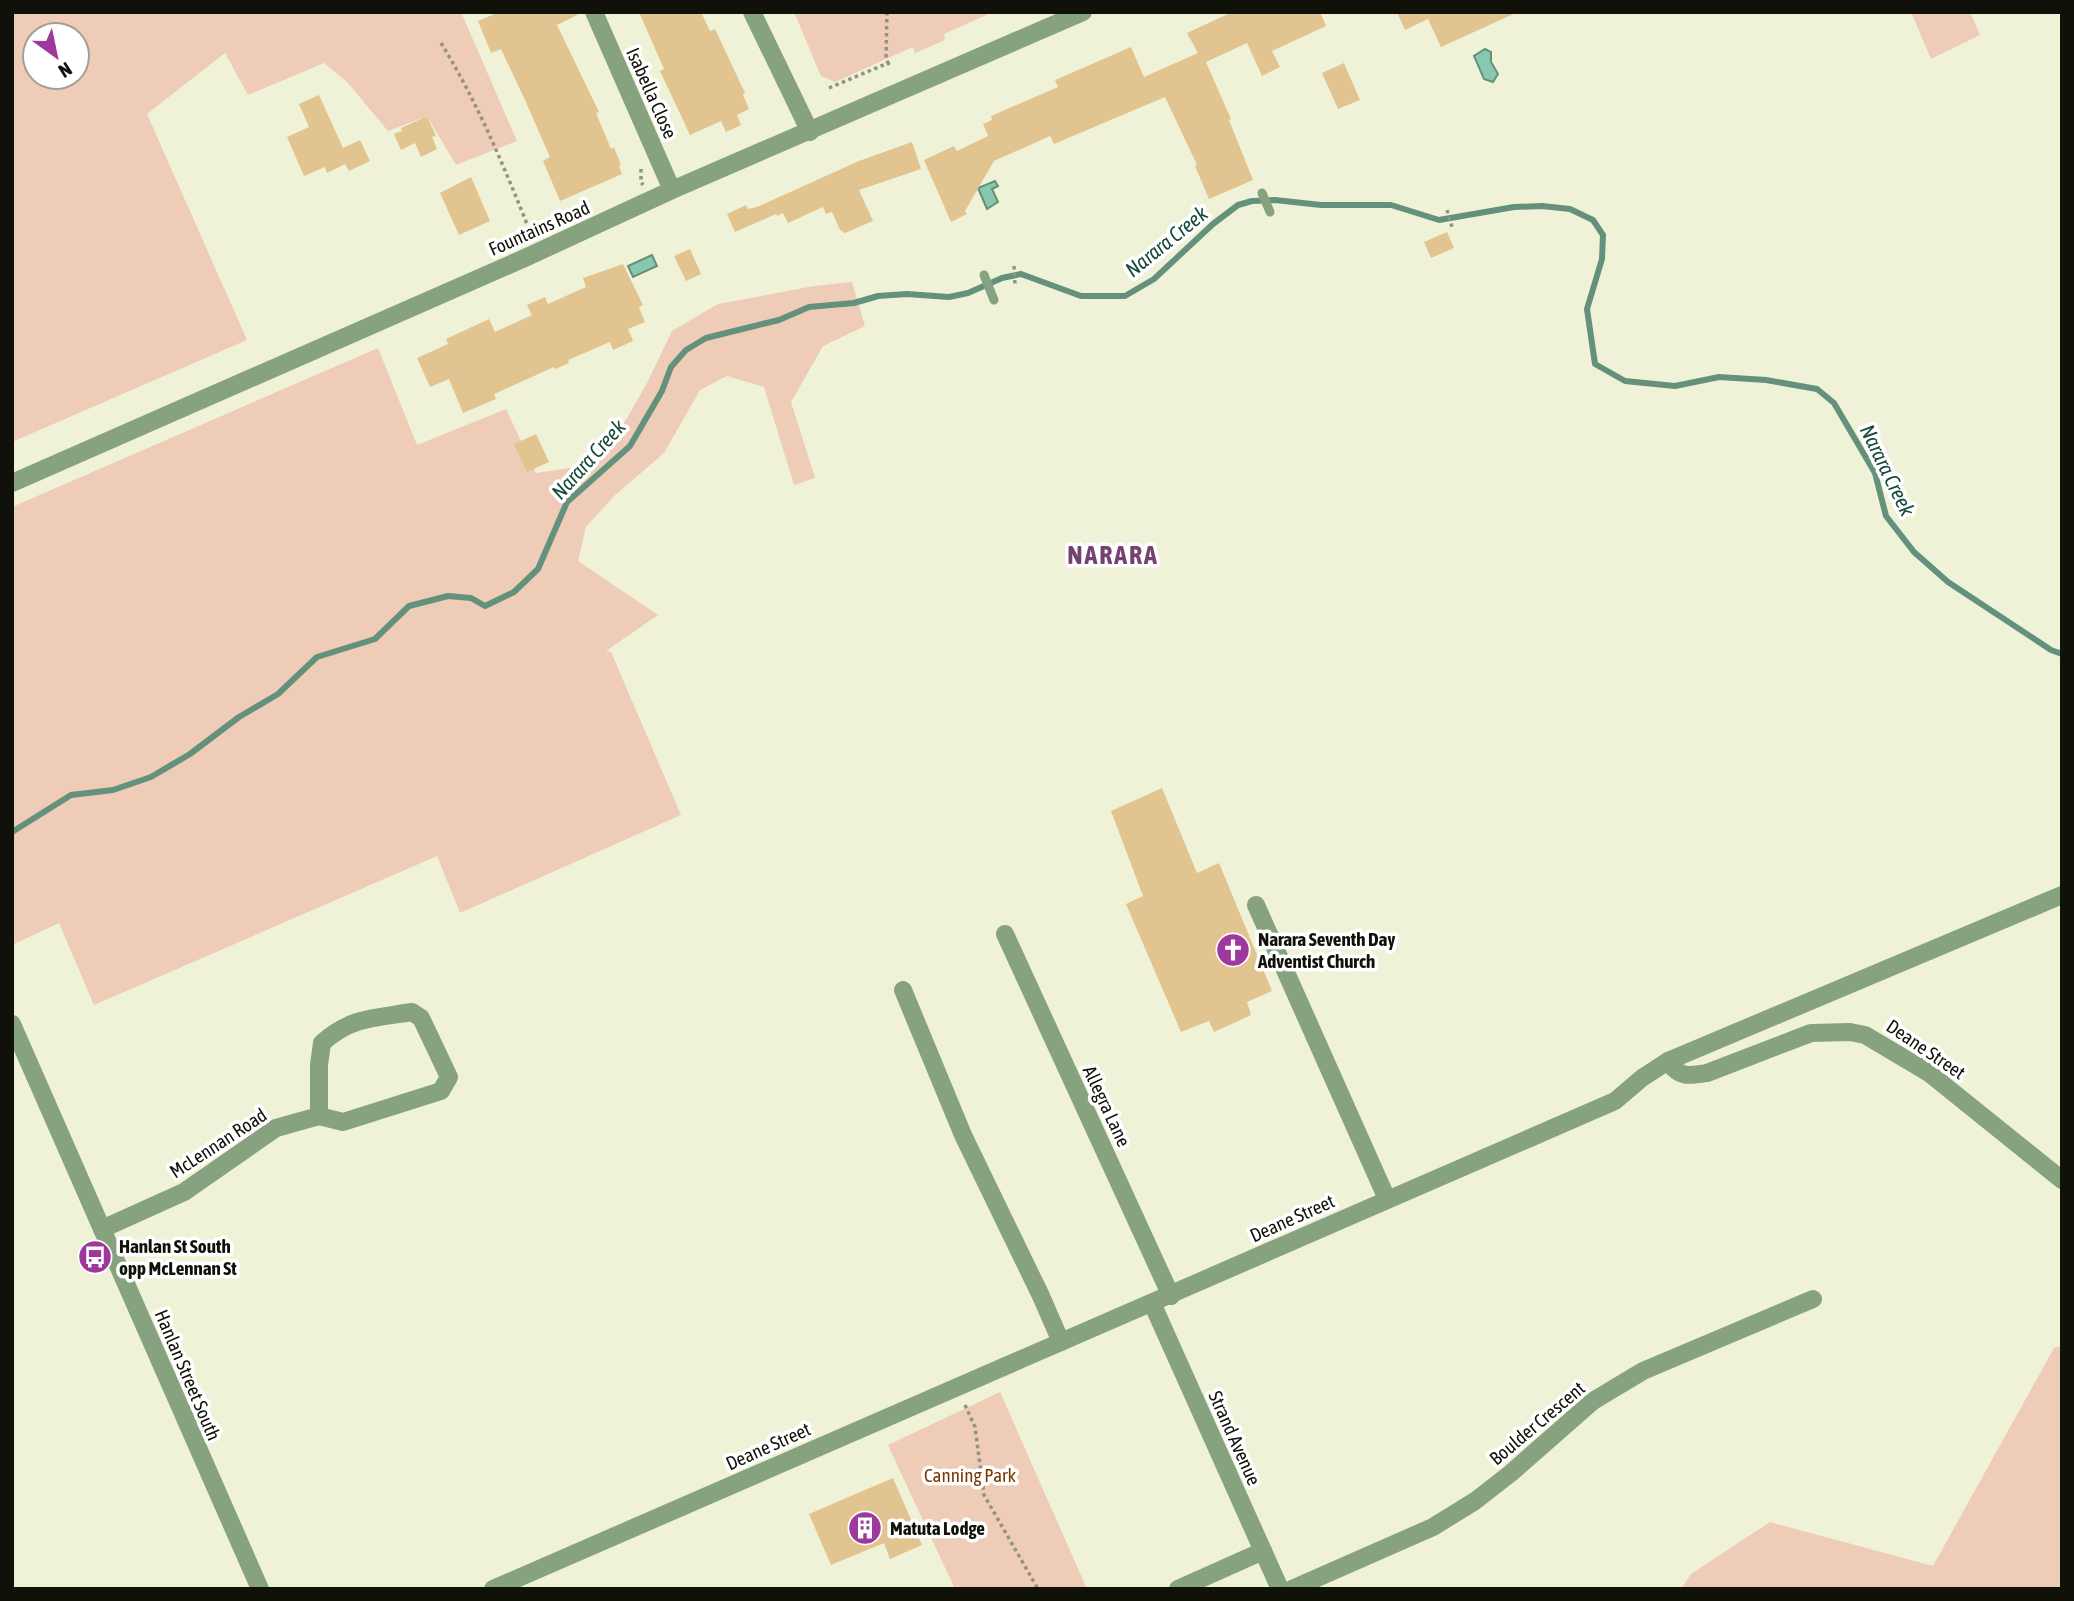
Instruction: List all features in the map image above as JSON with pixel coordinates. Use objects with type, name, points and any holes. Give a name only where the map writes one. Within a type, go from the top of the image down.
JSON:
[{"type":"street","name":"Isabella Close","points":[[594,12],[672,190]]},
{"type":"street","points":[[752,12],[810,132]]},
{"type":"street","name":"Fountains Road","points":[[12,483],[538,252],[672,190],[1083,12]]},
{"type":"street","name":"Deane Street","points":[[493,1589],[1615,1101],[1668,1061],[2062,895]]},
{"type":"street","points":[[1256,905],[1387,1199]]},
{"type":"street","name":"Allegra Lane","points":[[1005,934],[1171,1296]]},
{"type":"street","points":[[903,990],[963,1135],[1041,1296],[1060,1342]]},
{"type":"street","points":[[412,1012],[421,1018],[449,1077],[441,1091],[343,1122],[319,1116],[322,1043],[338,1029],[356,1021],[412,1012]]},
{"type":"street","name":"Hanlan Street South","points":[[12,1024],[260,1589]]},
{"type":"street","name":"Deane Street","points":[[1668,1061],[1682,1076],[1690,1076],[1707,1073],[1811,1033],[1850,1032],[1865,1035],[1929,1073],[2062,1180]]},
{"type":"street","name":"McLennan Road","points":[[102,1229],[184,1192],[276,1128],[319,1116]]},
{"type":"street","name":"Boulder Crescent","points":[[1292,1589],[1433,1527],[1475,1501],[1511,1473],[1592,1401],[1643,1371],[1813,1298]]},
{"type":"street","name":"Strand Avenue","points":[[1152,1303],[1280,1589]]},
{"type":"street","points":[[1178,1589],[1263,1550]]},
{"type":"street","points":[[532,1572],[539,1589]]},
{"type":"lane","points":[[1262,193],[1270,212]]},
{"type":"lane","points":[[984,275],[994,300]]},
{"type":"path","points":[[829,88],[889,64],[887,12]]},
{"type":"path","points":[[441,43],[459,73],[513,188],[538,252]]},
{"type":"path","points":[[1447,210],[1452,227]]},
{"type":"path","points":[[1014,266],[1015,285]]},
{"type":"path","points":[[966,1408],[975,1427],[984,1495],[1038,1589]]},
{"type":"green space","points":[[12,12],[461,12],[517,141],[456,165],[427,116],[388,131],[347,82],[324,63],[248,95],[225,53],[147,114],[247,340],[12,442]]},
{"type":"green space","points":[[794,12],[993,12],[944,34],[945,40],[915,53],[913,47],[835,82],[821,76]]},
{"type":"green space","points":[[1911,12],[1970,12],[1980,35],[1931,59]]},
{"type":"green space","points":[[852,282],[865,326],[823,346],[791,402],[815,478],[794,485],[764,387],[727,376],[700,390],[664,453],[614,496],[586,527],[578,561],[658,615],[606,651],[611,652],[681,815],[460,913],[437,856],[94,1005],[59,923],[12,945],[12,507],[378,348],[417,445],[506,409],[536,473],[583,466],[616,437],[646,385],[672,331],[718,304],[814,286]]},
{"type":"green space","points":[[2062,1346],[2062,1589],[1681,1589],[1691,1574],[1770,1522],[1933,1566],[2054,1348]]},
{"type":"green space","name":"Canning Park","points":[[1000,1392],[1087,1589],[955,1589],[888,1445]]},
{"type":"shaded area","points":[[1485,49],[1491,52],[1491,62],[1498,74],[1493,82],[1484,79],[1474,56]]},
{"type":"shaded area","points":[[995,181],[998,186],[992,189],[998,202],[987,209],[978,188]]},
{"type":"shaded area","points":[[652,255],[657,266],[633,277],[628,266]]},
{"type":"building","points":[[499,12],[583,12],[557,25],[599,112],[596,113],[611,149],[614,147],[622,174],[560,201],[543,161],[550,157],[525,100],[501,49],[491,53],[478,21]]},
{"type":"building","points":[[639,12],[701,12],[710,31],[715,29],[745,93],[743,95],[749,109],[737,115],[741,125],[726,132],[721,121],[690,135],[660,71],[664,69]]},
{"type":"building","points":[[1232,12],[1320,12],[1326,26],[1272,51],[1280,67],[1262,76],[1247,43],[1206,62],[1231,119],[1229,120],[1253,180],[1209,199],[1195,166],[1197,165],[1165,97],[1054,144],[1050,136],[994,161],[965,211],[967,214],[951,222],[924,160],[954,146],[957,151],[988,136],[983,124],[992,120],[991,116],[1058,87],[1055,80],[1131,47],[1144,77],[1198,53],[1187,33]]},
{"type":"building","points":[[1397,12],[1518,12],[1441,47],[1428,19],[1405,30]]},
{"type":"building","points":[[1344,63],[1360,100],[1338,109],[1322,73]]},
{"type":"building","points":[[319,95],[343,148],[360,140],[370,161],[349,171],[345,164],[327,173],[325,167],[304,176],[287,137],[309,127],[299,104]]},
{"type":"building","points":[[427,116],[436,136],[432,137],[437,149],[421,157],[415,143],[401,150],[394,134]]},
{"type":"building","points":[[912,142],[921,169],[859,190],[873,221],[845,233],[840,230],[832,212],[826,214],[823,207],[788,223],[783,213],[777,216],[776,214],[735,232],[727,214],[746,205],[748,209],[757,207],[859,161]]},
{"type":"building","points":[[471,177],[490,221],[459,235],[440,193]]},
{"type":"building","points":[[1447,232],[1454,248],[1431,258],[1424,242]]},
{"type":"building","points":[[690,249],[701,274],[686,281],[674,256]]},
{"type":"building","points":[[623,264],[643,305],[639,307],[645,322],[628,329],[633,341],[613,350],[610,342],[568,360],[569,363],[494,394],[496,399],[463,413],[449,379],[430,387],[417,358],[448,344],[446,339],[489,319],[495,332],[532,315],[527,305],[545,297],[548,304],[586,287],[583,278]]},
{"type":"building","points":[[536,434],[549,462],[527,472],[514,444]]},
{"type":"building","name":"Narara Seventh Day Adventist Church","points":[[1162,788],[1197,873],[1219,863],[1272,991],[1247,1002],[1251,1015],[1214,1032],[1209,1021],[1181,1032],[1126,904],[1143,896],[1111,811]]},
{"type":"building","name":"Matuta Lodge","points":[[893,1478],[922,1545],[890,1559],[884,1543],[831,1565],[809,1514]]},
{"type":"waterway","name":"Narara Creek","points":[[12,832],[71,795],[113,790],[151,777],[278,694],[317,657],[375,639],[409,606],[448,596],[471,598],[485,606],[514,592],[538,569],[567,502],[630,446],[662,391],[671,367],[686,350],[706,338],[779,320],[809,307],[854,303],[878,296],[907,294],[949,297],[1021,274],[1081,296],[1125,296],[1154,279],[1213,224],[1238,205],[1252,201],[1391,205],[1439,220],[1514,207],[1542,206],[1570,209],[1593,220],[1603,235],[1602,259],[1587,309],[1595,364],[1625,381],[1675,386],[1719,377],[1766,380],[1817,389],[1834,403],[1875,473],[1886,516],[1914,552],[1948,582],[2051,650],[2062,654]]},
{"type":"place","name":"Narara Seventh Day Adventist Church","points":[[1233,950]]},
{"type":"place","name":"Hanlan St South opp McLennan St","points":[[95,1257]]},
{"type":"place","name":"Matuta Lodge","points":[[865,1528]]},
{"type":"district","name":"NARARA","points":[[1113,555]]}]
